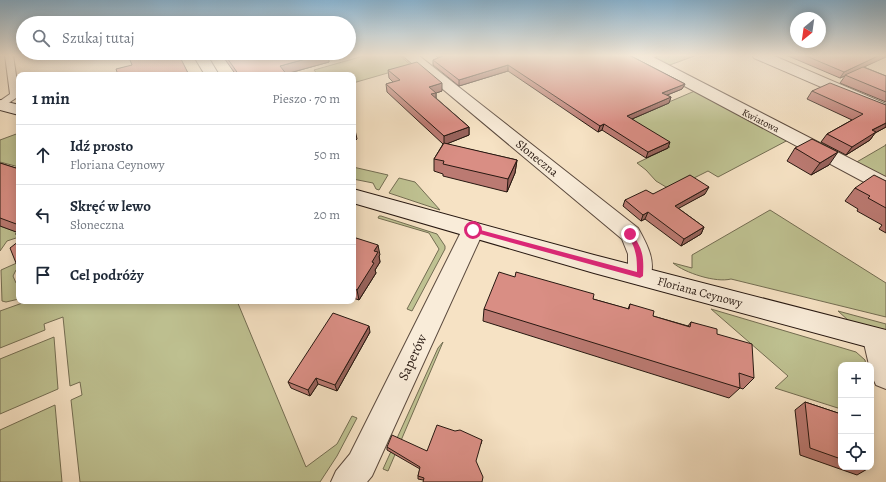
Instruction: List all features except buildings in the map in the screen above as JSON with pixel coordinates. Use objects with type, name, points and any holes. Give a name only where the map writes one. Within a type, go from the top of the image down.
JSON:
[{"type":"street","name":"Słoneczna","points":[[437,77],[630,234],[641,256],[640,276]]},
{"type":"street","name":"Kwiatowa","points":[[684,77],[886,185]]},
{"type":"street","points":[[811,77],[886,110]]},
{"type":"street","points":[[1,105],[16,109]]},
{"type":"street","name":"Floriana Ceynowy","points":[[356,197],[640,276],[881,340]]},
{"type":"street","name":"Saperów","points":[[347,482],[361,465],[473,230]]},
{"type":"street","points":[[881,340],[886,376]]},
{"type":"lane","points":[[1,105],[15,95],[12,77]]},
{"type":"green space","points":[[356,77],[372,77],[356,82]]},
{"type":"green space","points":[[697,90],[790,139],[718,177],[708,171],[674,188],[666,187],[656,181],[637,163],[670,147],[627,120]]},
{"type":"green space","points":[[16,134],[16,166],[0,162],[0,140]]},
{"type":"green space","points":[[886,145],[886,178],[855,163]]},
{"type":"green space","points":[[356,168],[388,175],[379,190],[376,189],[373,183],[356,180]]},
{"type":"green space","points":[[399,178],[415,182],[440,210],[389,193]]},
{"type":"green space","points":[[770,210],[886,283],[886,317],[731,279],[717,280],[693,274],[673,263],[692,268],[692,255]]},
{"type":"green space","points":[[379,216],[437,234],[445,246],[445,249],[412,311],[407,309],[439,249],[429,233],[378,218]]},
{"type":"green space","points":[[0,226],[16,232],[16,238],[7,241],[0,251]]},
{"type":"green space","points":[[16,263],[16,270],[13,276],[16,283],[16,300],[6,302],[2,301],[1,270]]},
{"type":"green space","points":[[20,304],[238,304],[306,467],[337,444],[352,416],[357,418],[337,456],[320,482],[80,482],[71,400],[82,395],[80,382],[70,386],[63,317],[44,324],[45,330],[0,348],[0,311]]},
{"type":"green space","points":[[711,309],[856,352],[865,362],[838,362],[838,408],[775,388],[788,376]]},
{"type":"green space","points":[[838,311],[886,324],[886,330],[849,321]]},
{"type":"green space","points":[[54,337],[58,389],[0,414],[0,359]]},
{"type":"green space","points":[[443,342],[388,471],[383,469],[438,348]]},
{"type":"green space","points":[[55,405],[62,482],[0,482],[0,430]]},
{"type":"route","points":[[473,230],[640,276],[641,256],[630,234]]}]
